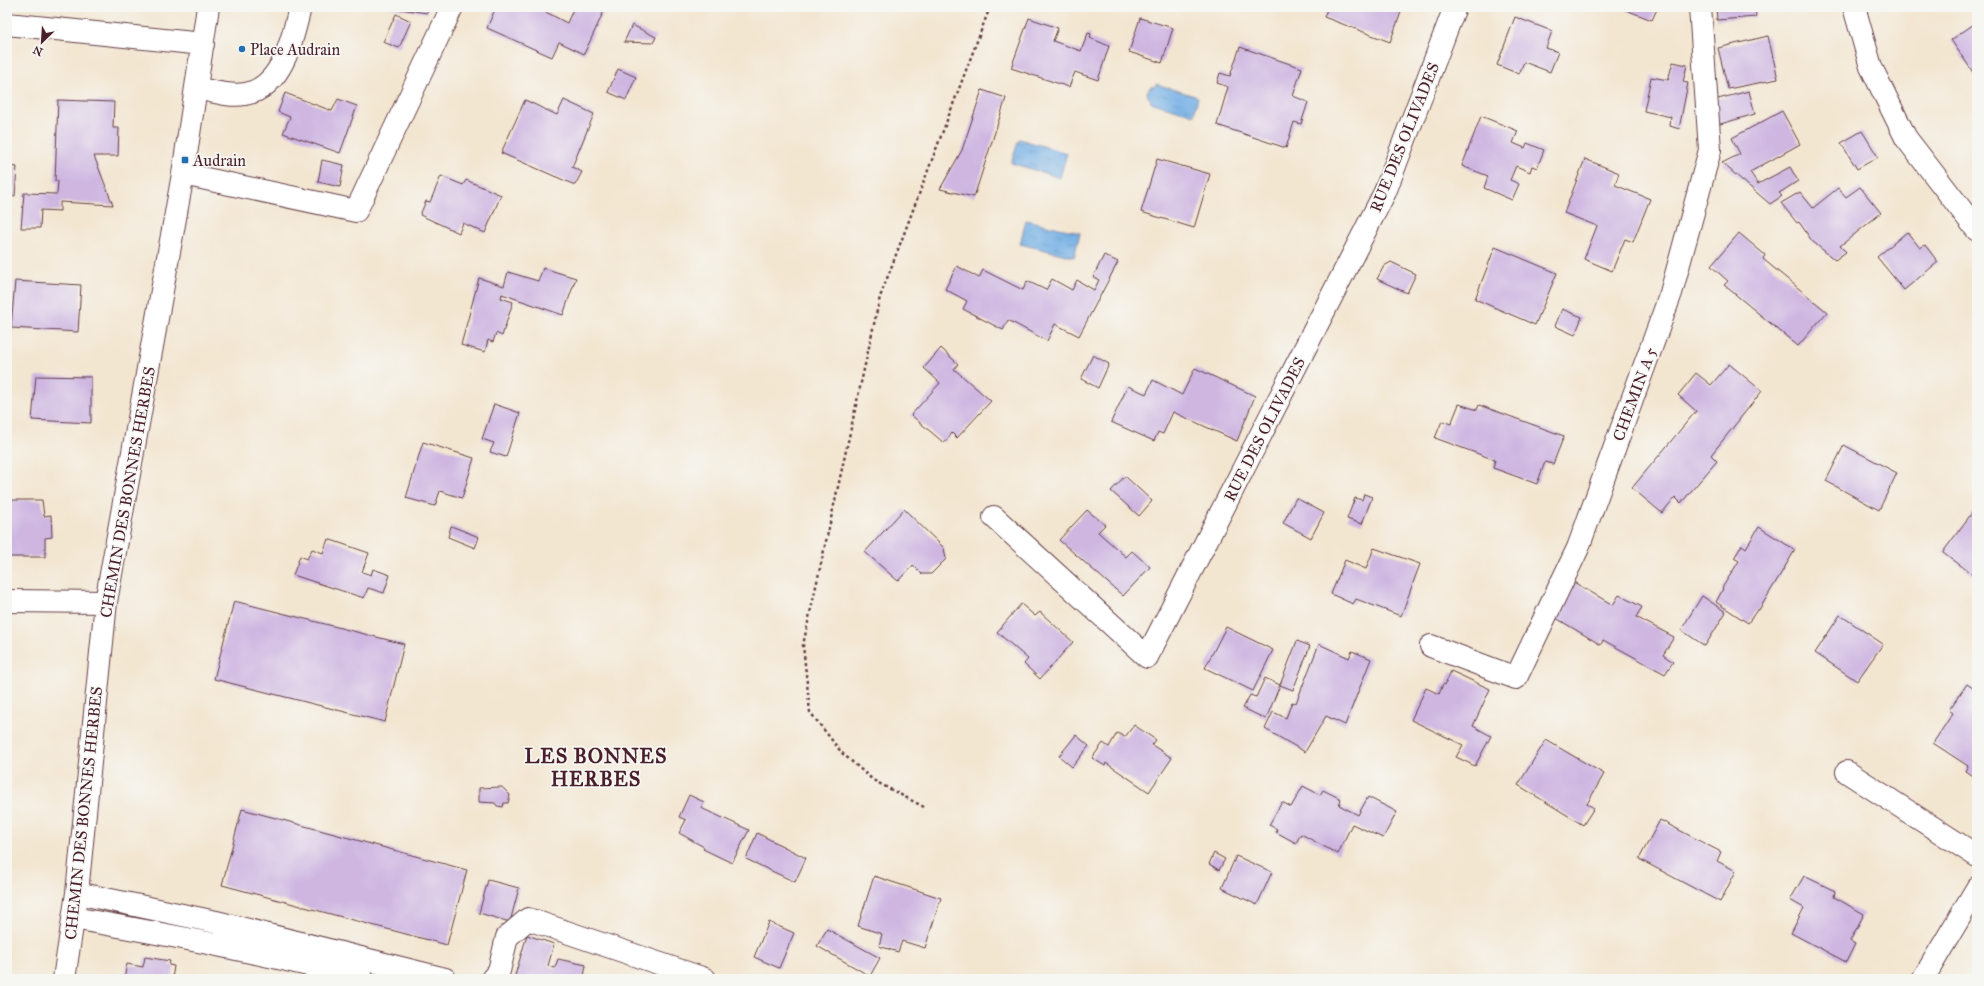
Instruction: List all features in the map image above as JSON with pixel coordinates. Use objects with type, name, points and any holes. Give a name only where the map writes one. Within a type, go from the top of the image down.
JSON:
[{"type":"street","name":"CHEMIN DES BONNES HERBES","points":[[64,979],[77,893],[106,602],[183,174],[208,7]]},
{"type":"street","points":[[196,88],[224,93],[245,94],[265,85],[279,69],[294,34],[300,7]]},
{"type":"street","points":[[183,174],[356,211],[452,7]]},
{"type":"street","name":"RUE DES OLIVADES","points":[[994,517],[1147,657],[1385,192],[1455,7]]},
{"type":"street","name":"CHEMIN A 5","points":[[1431,646],[1516,678],[1578,548],[1671,293],[1710,150],[1700,7]]},
{"type":"street","points":[[1854,7],[1871,67],[1906,138],[1977,230]]},
{"type":"street","points":[[7,24],[203,44]]},
{"type":"street","points":[[7,601],[106,602]]},
{"type":"street","points":[[1847,772],[1977,856]]},
{"type":"street","points":[[1923,979],[1977,888]]},
{"type":"street","points":[[77,893],[216,922],[444,979]]},
{"type":"street","points":[[73,918],[189,938],[305,963],[362,979]]},
{"type":"street","points":[[492,979],[499,971],[508,937],[528,919],[705,979]]},
{"type":"path","points":[[924,806],[872,780],[842,753],[810,712],[803,645],[880,297],[990,7]]},
{"type":"water","points":[[1156,84],[1198,97],[1194,115],[1150,102],[1151,100],[1148,97],[1147,92],[1150,87],[1156,86]]},
{"type":"water","points":[[1019,139],[1067,153],[1060,178],[1011,163]]},
{"type":"water","points":[[1026,220],[1080,233],[1074,257],[1020,244]]},
{"type":"building","points":[[387,7],[428,7],[427,13]]},
{"type":"building","points":[[496,7],[536,7],[567,23],[574,7],[595,7],[604,11],[584,54],[559,42],[552,57],[487,28]]},
{"type":"building","points":[[1328,7],[1403,7],[1390,42],[1324,17]]},
{"type":"building","points":[[1618,7],[1658,7],[1652,20]]},
{"type":"building","points":[[1716,7],[1755,7],[1756,17],[1717,20]]},
{"type":"building","points":[[396,14],[411,21],[399,48],[383,42]]},
{"type":"building","points":[[1515,17],[1552,31],[1546,48],[1558,52],[1550,72],[1524,62],[1519,74],[1497,65]]},
{"type":"building","points":[[1029,18],[1058,28],[1053,41],[1081,51],[1088,33],[1091,34],[1090,38],[1109,46],[1098,80],[1075,72],[1069,87],[1011,68]]},
{"type":"building","points":[[1140,18],[1173,28],[1162,63],[1129,52]]},
{"type":"building","points":[[1977,22],[1977,78],[1951,40]]},
{"type":"building","points":[[632,25],[656,37],[653,43],[624,42]]},
{"type":"building","points":[[1768,36],[1778,79],[1728,89],[1718,48]]},
{"type":"building","points":[[1240,47],[1302,68],[1293,96],[1308,102],[1301,124],[1294,122],[1286,148],[1217,125],[1228,87],[1217,83],[1220,73],[1230,76]]},
{"type":"building","points":[[1673,62],[1687,65],[1683,82],[1688,83],[1679,129],[1670,126],[1671,117],[1644,111],[1651,77],[1668,80]]},
{"type":"building","points":[[618,69],[636,77],[626,100],[608,92]]},
{"type":"building","points":[[982,90],[1006,98],[974,197],[940,189],[962,150]]},
{"type":"building","points":[[1749,91],[1755,114],[1717,125],[1714,100]]},
{"type":"building","points":[[285,93],[332,111],[338,99],[357,106],[340,153],[283,133],[290,117],[278,112]]},
{"type":"building","points":[[58,100],[114,102],[113,128],[119,128],[118,156],[94,156],[113,205],[60,202],[60,211],[41,210],[40,228],[21,228],[24,193],[57,194],[58,181],[55,181]]},
{"type":"building","points":[[525,100],[557,115],[564,100],[594,114],[572,167],[582,172],[575,185],[501,153]]},
{"type":"building","points":[[1782,111],[1800,144],[1750,172],[1758,184],[1790,167],[1798,181],[1779,193],[1782,196],[1770,204],[1722,163],[1740,154],[1732,138]]},
{"type":"building","points":[[1481,116],[1518,131],[1513,143],[1525,148],[1527,143],[1544,150],[1537,168],[1532,166],[1530,172],[1516,166],[1510,180],[1519,184],[1512,200],[1484,188],[1488,176],[1462,166]]},
{"type":"building","points":[[1862,131],[1878,157],[1857,169],[1841,143]]},
{"type":"building","points":[[1157,159],[1210,174],[1194,228],[1141,212]]},
{"type":"building","points":[[1585,159],[1619,173],[1615,185],[1650,199],[1633,242],[1625,239],[1612,271],[1584,259],[1597,226],[1564,213]]},
{"type":"building","points":[[322,160],[344,165],[340,187],[318,182]]},
{"type":"building","points":[[7,166],[17,167],[15,196],[7,196]]},
{"type":"building","points":[[441,176],[463,185],[466,180],[501,195],[485,233],[463,223],[459,233],[420,215],[426,201],[430,202]]},
{"type":"building","points":[[1860,187],[1881,213],[1840,246],[1846,252],[1835,260],[1812,241],[1799,222],[1797,223],[1781,203],[1800,192],[1813,208],[1838,188],[1846,197]]},
{"type":"building","points":[[1907,232],[1920,248],[1925,245],[1938,262],[1904,290],[1877,257]]},
{"type":"building","points":[[1739,233],[1765,255],[1763,259],[1827,312],[1798,346],[1724,285],[1728,281],[1711,266]]},
{"type":"building","points":[[1495,247],[1557,273],[1535,325],[1475,299]]},
{"type":"building","points":[[1104,255],[1118,262],[1079,336],[1055,324],[1047,341],[1008,320],[1003,330],[963,309],[967,301],[945,289],[957,266],[979,278],[983,270],[1023,290],[1027,281],[1046,290],[1052,279],[1072,290],[1077,280],[1094,290],[1099,280],[1093,277]]},
{"type":"building","points":[[1391,262],[1416,274],[1407,293],[1377,279],[1384,266]]},
{"type":"building","points":[[543,268],[576,278],[563,315],[502,294],[501,298],[513,302],[502,336],[496,333],[493,342],[488,340],[485,352],[461,345],[479,278],[504,286],[508,272],[538,281]]},
{"type":"building","points":[[15,281],[81,285],[78,332],[11,328]]},
{"type":"building","points":[[1562,309],[1582,317],[1575,335],[1555,326]]},
{"type":"building","points":[[941,348],[958,364],[954,369],[991,401],[957,438],[952,433],[944,443],[911,415],[940,383],[924,368]]},
{"type":"building","points":[[1093,355],[1109,364],[1098,388],[1081,379]]},
{"type":"building","points":[[1729,364],[1762,391],[1711,455],[1717,461],[1681,503],[1675,497],[1662,513],[1632,488],[1696,411],[1678,395],[1696,373],[1711,385]]},
{"type":"building","points":[[1195,368],[1255,396],[1237,441],[1173,412],[1163,434],[1158,432],[1154,441],[1111,422],[1128,386],[1146,394],[1153,380],[1182,395]]},
{"type":"building","points":[[36,376],[91,377],[91,423],[32,420]]},
{"type":"building","points":[[494,404],[520,413],[506,457],[490,452],[494,443],[482,439]]},
{"type":"building","points":[[1459,404],[1477,410],[1479,405],[1564,436],[1553,464],[1545,462],[1537,484],[1493,468],[1495,460],[1435,438],[1442,421],[1451,424]]},
{"type":"building","points":[[423,442],[474,458],[462,498],[440,491],[435,506],[406,498]]},
{"type":"building","points":[[1844,445],[1897,473],[1879,510],[1826,481]]},
{"type":"building","points":[[1125,476],[1152,501],[1139,516],[1111,491]]},
{"type":"building","points":[[1364,494],[1372,497],[1362,524],[1347,519],[1355,498],[1362,500]]},
{"type":"building","points":[[1296,498],[1324,513],[1311,538],[1283,523]]},
{"type":"building","points":[[9,500],[42,500],[44,516],[51,515],[52,537],[45,538],[45,557],[7,557],[7,511]]},
{"type":"building","points":[[1977,506],[1977,578],[1943,552]]},
{"type":"building","points":[[904,509],[944,548],[946,559],[931,574],[922,574],[913,565],[898,581],[865,552]]},
{"type":"building","points":[[1087,510],[1105,525],[1098,532],[1126,557],[1132,551],[1150,567],[1123,596],[1059,540]]},
{"type":"building","points":[[451,526],[479,537],[475,548],[448,537]]},
{"type":"building","points":[[1759,527],[1795,550],[1759,610],[1757,610],[1748,623],[1716,602],[1723,589],[1722,588],[1739,561],[1734,558],[1742,545],[1746,548]]},
{"type":"building","points":[[328,539],[369,553],[362,572],[371,575],[373,569],[390,575],[384,593],[368,588],[364,598],[293,575],[300,556],[307,559],[312,549],[323,553]]},
{"type":"building","points":[[1374,548],[1420,564],[1401,616],[1356,599],[1353,604],[1331,594],[1345,560],[1366,569]]},
{"type":"building","points":[[1565,577],[1613,605],[1619,595],[1642,607],[1636,617],[1674,637],[1663,655],[1673,662],[1665,674],[1603,640],[1601,645],[1551,615]]},
{"type":"building","points":[[1702,596],[1726,612],[1705,646],[1681,630]]},
{"type":"building","points":[[234,601],[404,644],[385,722],[214,679]]},
{"type":"building","points":[[1021,604],[1035,616],[1040,612],[1073,642],[1040,679],[1024,664],[1028,659],[997,632]]},
{"type":"building","points":[[1840,615],[1883,644],[1857,681],[1815,653]]},
{"type":"building","points":[[1226,627],[1273,650],[1253,691],[1205,668]]},
{"type":"building","points":[[1297,641],[1310,646],[1293,690],[1280,685]]},
{"type":"building","points":[[1319,644],[1349,658],[1352,651],[1371,659],[1345,725],[1326,716],[1305,752],[1265,729],[1273,712],[1286,718],[1292,702],[1296,703]]},
{"type":"building","points":[[1451,671],[1490,689],[1473,726],[1491,736],[1475,766],[1456,757],[1463,745],[1411,720],[1426,688],[1439,694]]},
{"type":"building","points":[[1265,678],[1280,685],[1266,719],[1243,708],[1250,695],[1256,697]]},
{"type":"building","points":[[1967,684],[1977,691],[1977,779],[1965,771],[1968,766],[1933,743],[1953,713],[1949,710]]},
{"type":"building","points":[[1134,725],[1156,740],[1152,745],[1172,758],[1149,792],[1106,763],[1105,766],[1092,758],[1103,743],[1109,747],[1117,733],[1125,737]]},
{"type":"building","points":[[1076,735],[1089,746],[1072,767],[1059,756]]},
{"type":"building","points":[[1546,740],[1604,774],[1587,804],[1594,808],[1583,825],[1518,785]]},
{"type":"building","points":[[1303,786],[1320,795],[1323,790],[1341,799],[1339,805],[1358,815],[1368,797],[1397,812],[1383,838],[1352,824],[1338,854],[1301,834],[1296,843],[1276,832],[1277,829],[1269,825],[1282,802],[1291,807]]},
{"type":"building","points":[[502,787],[510,795],[508,803],[504,803],[503,807],[497,806],[495,803],[479,802],[479,788]]},
{"type":"building","points":[[689,795],[704,802],[701,808],[749,830],[732,863],[703,849],[704,847],[679,833],[686,820],[679,817]]},
{"type":"building","points":[[242,809],[467,870],[447,945],[222,885]]},
{"type":"building","points":[[1660,820],[1721,852],[1717,861],[1736,871],[1720,902],[1639,859]]},
{"type":"building","points":[[757,833],[806,858],[795,882],[746,859]]},
{"type":"building","points":[[1214,853],[1225,859],[1219,870],[1209,864]]},
{"type":"building","points":[[1236,856],[1272,872],[1257,905],[1222,888]]},
{"type":"building","points":[[874,876],[941,898],[925,948],[902,941],[898,952],[879,946],[882,934],[858,926]]},
{"type":"building","points":[[1804,876],[1835,891],[1834,897],[1864,914],[1850,941],[1855,944],[1846,962],[1791,933],[1804,908],[1790,900]]},
{"type":"building","points":[[488,880],[519,888],[510,922],[479,913]]},
{"type":"building","points":[[769,922],[794,933],[779,968],[754,957]]},
{"type":"building","points":[[827,929],[880,958],[870,976],[817,946]]},
{"type":"building","points":[[527,935],[554,944],[548,966],[555,968],[558,959],[586,965],[584,977],[588,979],[514,979]]},
{"type":"building","points":[[145,957],[170,961],[169,965],[174,966],[172,979],[124,979],[127,964],[143,967]]},
{"type":"place","name":"Place Audrain","points":[[242,49]]},
{"type":"place","name":"Audrain","points":[[185,160]]},
{"type":"district","name":"LES BONNES HERBES","points":[[596,768]]}]
